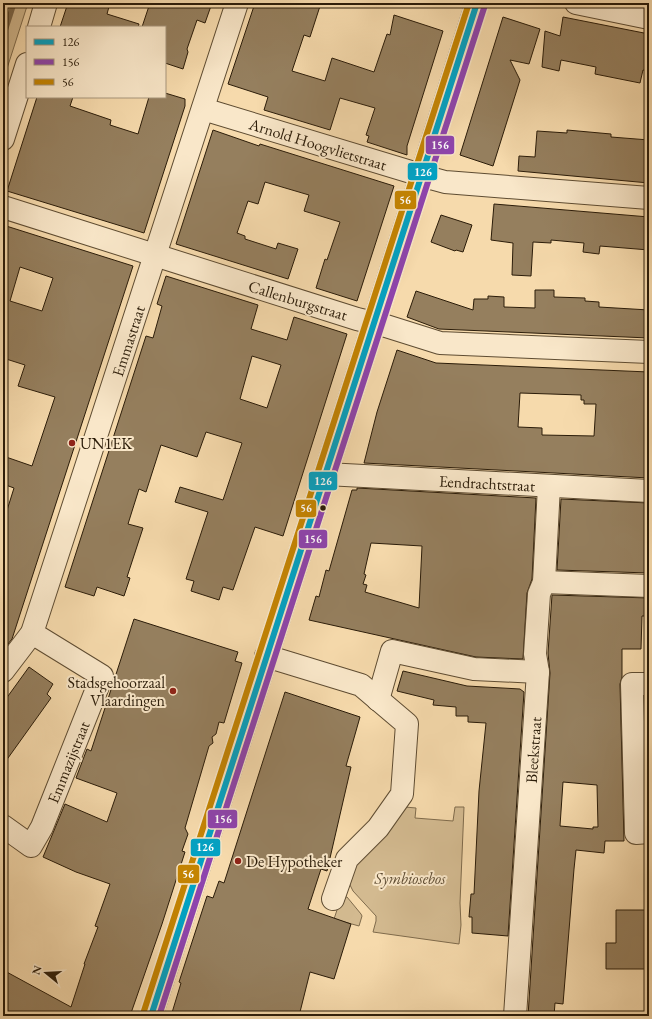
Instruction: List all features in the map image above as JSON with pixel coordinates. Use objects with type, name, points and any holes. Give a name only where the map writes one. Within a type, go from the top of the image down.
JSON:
[{"type":"street","points":[[39,26],[46,3]]},
{"type":"street","name":"Emmastraat","points":[[3,671],[32,633],[156,256],[237,3]]},
{"type":"street","points":[[151,1016],[477,3]]},
{"type":"street","points":[[576,3],[649,18]]},
{"type":"street","points":[[3,139],[26,67]]},
{"type":"street","name":"Arnold Hoogvlietstraat","points":[[203,109],[445,182],[649,198]]},
{"type":"street","name":"Callenburgstraat","points":[[3,207],[156,256],[440,343],[649,352]]},
{"type":"street","name":"Eendrachtstraat","points":[[326,474],[649,491]]},
{"type":"street","name":"Bleekstraat","points":[[515,1016],[538,672],[535,654],[539,594],[544,582],[549,486]]},
{"type":"street","points":[[544,582],[649,586]]},
{"type":"street","name":"Emmazijstraat","points":[[3,826],[31,846],[42,827],[102,676],[32,633]]},
{"type":"street","points":[[378,700],[392,651],[474,669],[538,672]]},
{"type":"street","points":[[266,656],[361,685],[407,724],[402,794],[378,828],[347,859],[333,899]]},
{"type":"street","points":[[649,684],[632,684],[636,833],[649,832]]},
{"type":"green space","points":[[8,3],[28,3],[3,81],[3,18]]},
{"type":"green space","name":"Symbiosebos","points":[[405,807],[416,808],[415,818],[453,821],[455,807],[464,807],[460,903],[461,925],[459,944],[373,932],[376,916],[353,891],[348,881],[350,871]]},
{"type":"green space","points":[[347,897],[361,914],[362,916],[359,926],[334,919],[341,898]]},
{"type":"building","points":[[68,3],[110,3],[107,14],[139,24],[138,26],[60,26]]},
{"type":"building","points":[[150,3],[212,3],[205,23],[197,20],[187,49],[188,52],[183,69],[166,63],[166,26],[142,26]]},
{"type":"building","points":[[255,3],[321,3],[310,37],[304,35],[292,71],[325,81],[332,58],[374,72],[387,34],[390,35],[394,15],[443,31],[407,146],[407,155],[367,142],[369,136],[366,135],[375,108],[340,98],[330,130],[264,110],[268,97],[228,84]]},
{"type":"building","points":[[503,17],[540,29],[529,64],[510,60],[520,80],[493,166],[460,155]]},
{"type":"building","points":[[563,17],[649,34],[649,71],[643,70],[640,83],[595,74],[596,67],[561,60],[559,71],[542,67],[545,31],[560,36]]},
{"type":"building","points":[[166,93],[185,99],[185,106],[144,233],[7,191],[37,98],[73,98],[70,106],[111,120],[110,125],[138,134],[149,98],[166,98]]},
{"type":"building","points":[[213,130],[259,146],[260,144],[394,186],[357,301],[316,288],[325,259],[327,260],[340,222],[304,211],[309,195],[265,182],[258,204],[248,201],[237,233],[245,236],[245,239],[276,249],[278,243],[298,249],[288,279],[176,244]]},
{"type":"building","points":[[567,130],[611,134],[611,137],[649,140],[649,183],[518,171],[519,156],[535,157],[537,131],[567,133]]},
{"type":"building","points":[[494,204],[649,217],[649,250],[600,246],[599,254],[583,252],[584,243],[551,240],[551,243],[533,242],[531,276],[512,275],[513,243],[491,240]]},
{"type":"building","points":[[441,215],[472,225],[463,252],[455,251],[431,242]]},
{"type":"building","points":[[3,225],[133,266],[12,639],[3,650],[3,523],[14,488],[3,484],[3,466],[6,457],[32,466],[55,397],[18,386],[25,365],[3,358]],"holes":[[[20,267],[53,278],[42,311],[10,301]]]},
{"type":"building","points":[[166,276],[258,305],[251,329],[287,340],[294,317],[347,334],[283,536],[255,527],[233,590],[223,587],[219,600],[191,591],[194,581],[186,579],[208,512],[175,502],[180,487],[223,500],[242,443],[206,432],[197,457],[161,445],[146,492],[139,489],[128,524],[143,528],[127,577],[130,578],[124,596],[97,587],[94,596],[65,587],[146,336],[153,338],[162,306],[157,304]],"holes":[[[252,356],[281,365],[267,408],[240,399]]]},
{"type":"building","points":[[535,290],[554,290],[554,297],[585,298],[585,301],[599,302],[599,307],[649,310],[649,338],[439,329],[407,317],[416,291],[473,310],[474,299],[488,299],[488,296],[504,297],[504,307],[535,308]]},
{"type":"building","points":[[397,350],[436,363],[649,372],[649,400],[646,432],[649,432],[649,478],[364,463],[377,412]],"holes":[[[520,393],[581,395],[581,400],[584,400],[584,404],[596,404],[594,436],[542,435],[542,428],[518,427]]]},
{"type":"building","points":[[357,488],[536,498],[532,579],[527,593],[523,659],[476,657],[309,620],[316,596],[319,597],[326,570],[329,571],[352,490],[357,490]],"holes":[[[371,543],[422,546],[419,608],[365,592],[367,585],[363,584],[366,575],[364,574]]]},
{"type":"building","points":[[561,499],[649,503],[649,573],[557,570]]},
{"type":"building","points":[[552,595],[649,598],[649,616],[642,616],[641,649],[622,649],[622,677],[620,684],[624,841],[605,841],[604,853],[576,850],[563,1004],[555,1003],[554,1016],[528,1016],[550,673],[548,653]],"holes":[[[563,782],[597,785],[598,827],[593,827],[593,829],[560,826]]]},
{"type":"building","points":[[134,619],[238,652],[235,661],[242,663],[224,723],[219,722],[216,734],[212,737],[213,743],[209,746],[185,828],[188,834],[182,851],[185,852],[162,924],[130,1016],[3,1016],[3,970],[71,1007],[84,964],[98,927],[95,926],[110,884],[76,872],[43,857],[65,804],[107,822],[117,793],[76,778],[87,749],[91,751]]},
{"type":"building","points":[[29,667],[53,684],[47,694],[51,698],[3,765],[3,703]]},
{"type":"building","points":[[403,671],[467,686],[520,689],[524,692],[508,936],[472,933],[472,917],[469,917],[471,894],[474,894],[479,791],[486,723],[468,722],[468,716],[456,716],[456,707],[433,705],[434,700],[397,691]]},
{"type":"building","points":[[285,692],[360,717],[346,766],[351,767],[327,871],[321,869],[308,909],[351,924],[334,979],[310,972],[299,1016],[171,1016],[181,983],[179,982],[207,896],[213,898],[219,881],[224,883]]},
{"type":"building","points":[[645,696],[649,696],[649,820],[648,820]]},
{"type":"building","points":[[616,910],[649,910],[649,969],[606,969],[606,943],[616,943]]},
{"type":"waterway","points":[[3,37],[14,3]]},
{"type":"transit line","name":"56","points":[[143,1014],[469,3]]},
{"type":"transit line","name":"126","points":[[151,1016],[477,3]]},
{"type":"transit line","name":"156","points":[[159,1016],[485,5]]},
{"type":"place","name":"UN1EK","points":[[72,443]]},
{"type":"place","name":"Stadsgehoorzaal Vlaardingen","points":[[173,691]]},
{"type":"place","name":"De Hypotheker","points":[[238,861]]}]
